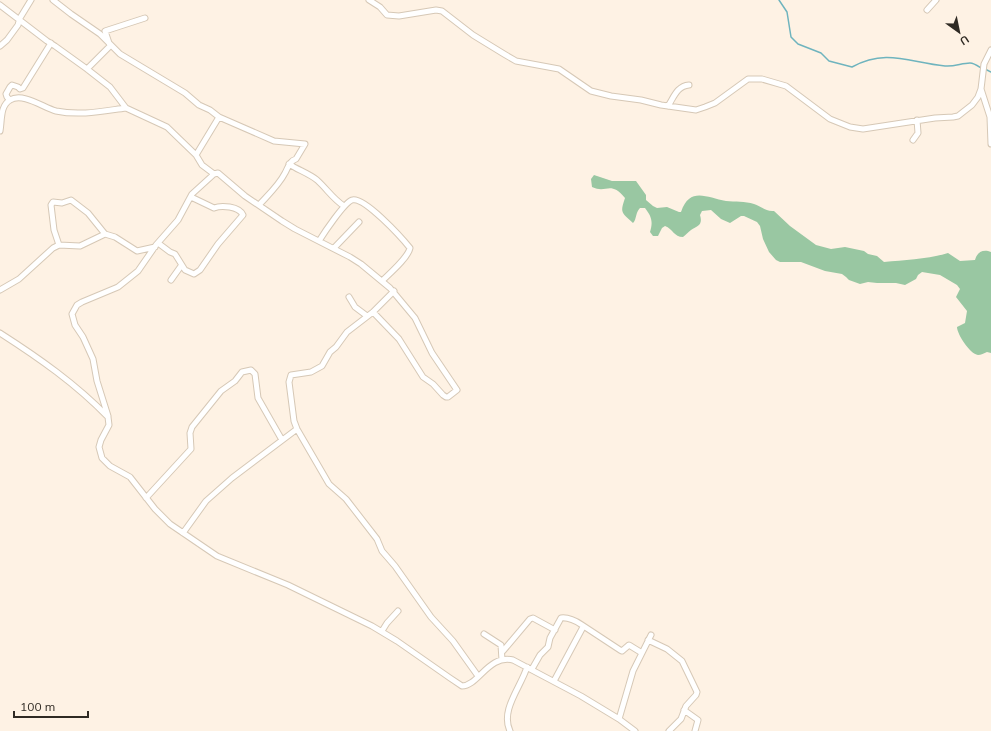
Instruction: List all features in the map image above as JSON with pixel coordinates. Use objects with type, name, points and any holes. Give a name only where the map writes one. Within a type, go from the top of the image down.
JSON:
[{"type":"street","points":[[0,46],[18,25],[19,20],[31,0]]},
{"type":"street","points":[[53,0],[100,34],[110,46],[120,54],[185,93],[199,105],[210,110],[219,117],[274,141],[305,144],[296,159],[289,164],[284,175],[259,205]]},
{"type":"street","points":[[371,0],[387,15],[399,16],[436,10],[442,11],[474,35],[504,54],[516,60],[559,69],[591,90],[611,96],[696,110],[715,103],[748,79],[762,79],[786,86],[830,119],[850,127],[863,129],[917,120],[958,116],[978,98],[981,89],[984,64],[991,50]]},
{"type":"street","points":[[927,10],[936,0]]},
{"type":"street","points":[[0,5],[110,87],[126,108],[167,127],[196,155],[202,165],[214,174],[218,173],[259,205],[295,230],[334,248],[361,264],[394,291],[415,318],[432,353],[457,390],[453,394],[446,397],[433,384],[423,377],[400,339],[373,312]]},
{"type":"street","points":[[110,46],[105,31],[145,18]]},
{"type":"street","points":[[10,100],[6,94],[10,87],[12,85],[20,89],[23,88],[51,43]]},
{"type":"street","points":[[87,69],[110,46]]},
{"type":"street","points":[[668,106],[680,88],[689,85]]},
{"type":"street","points":[[981,89],[990,117],[991,144]]},
{"type":"street","points":[[0,130],[6,103],[17,98],[25,98],[55,111],[68,113],[93,113],[126,108]]},
{"type":"street","points":[[196,155],[219,117]]},
{"type":"street","points":[[913,140],[918,133],[917,120]]},
{"type":"street","points":[[289,164],[315,179],[325,187],[335,201],[344,206]]},
{"type":"street","points":[[214,174],[207,179],[191,196],[178,220],[156,245],[146,262],[131,278],[110,291],[77,305],[72,314],[75,325],[92,355],[97,382],[108,417],[109,425],[99,447],[102,458],[110,466],[130,477],[164,518],[217,556],[288,585],[382,631],[462,686],[468,684],[490,666],[502,660],[513,660],[554,681],[619,719],[635,731]]},
{"type":"street","points":[[59,245],[54,230],[51,205],[53,202],[62,203],[71,200],[88,213],[105,234],[115,237],[137,251],[156,245],[175,254],[180,261],[181,266],[194,274],[200,270],[243,215],[239,210],[223,206],[214,208],[191,196]]},
{"type":"street","points":[[319,241],[344,206],[350,201],[356,200],[371,208],[410,248],[410,251],[398,266],[382,281]]},
{"type":"street","points":[[334,248],[359,222]]},
{"type":"street","points":[[0,290],[19,279],[53,248],[59,245],[80,246],[105,234]]},
{"type":"street","points":[[171,280],[181,266]]},
{"type":"street","points":[[394,291],[373,312],[343,336],[336,347],[330,352],[322,366],[312,372],[291,375],[289,382],[292,401],[292,416],[297,429],[330,485],[347,500],[377,539],[382,550],[396,566],[431,617],[453,641],[478,676]]},
{"type":"street","points":[[349,297],[355,307],[367,316]]},
{"type":"street","points":[[0,333],[72,383],[108,417]]},
{"type":"street","points":[[146,498],[191,449],[190,431],[221,391],[235,381],[242,372],[250,370],[255,374],[258,398],[282,440]]},
{"type":"street","points":[[183,533],[206,501],[232,478],[297,429]]},
{"type":"street","points":[[382,631],[398,611]]},
{"type":"street","points":[[532,670],[540,656],[548,647],[550,638],[562,617],[582,625],[622,651],[629,645],[642,653]]},
{"type":"street","points":[[503,651],[530,619],[533,618],[555,630]]},
{"type":"street","points":[[554,681],[583,627],[582,625]]},
{"type":"street","points":[[484,634],[501,645],[503,651],[502,660]]},
{"type":"street","points":[[619,719],[633,671],[649,638],[667,649],[684,664],[697,692],[686,706],[681,719],[670,731]]},
{"type":"street","points":[[510,731],[507,722],[507,712],[527,666]]},
{"type":"street","points":[[684,710],[698,720],[695,731]]},
{"type":"green space","points":[[594,175],[612,181],[636,181],[646,195],[646,200],[653,206],[657,208],[667,207],[679,212],[681,212],[689,199],[694,196],[706,196],[726,201],[754,204],[766,210],[774,211],[790,226],[816,245],[831,249],[845,247],[864,251],[868,254],[877,256],[884,262],[924,258],[948,253],[960,261],[975,260],[981,252],[991,252],[991,353],[987,352],[978,355],[975,354],[964,343],[957,327],[965,323],[967,311],[956,297],[960,289],[957,285],[940,275],[922,272],[916,279],[905,285],[896,283],[868,282],[860,284],[849,280],[842,274],[825,271],[801,262],[780,262],[776,260],[769,252],[763,239],[760,226],[757,222],[741,216],[730,223],[721,219],[711,210],[702,211],[699,225],[683,237],[678,236],[665,226],[662,228],[658,236],[653,236],[650,232],[651,220],[645,208],[640,208],[638,210],[633,223],[626,217],[622,210],[625,198],[612,188],[597,189],[592,187],[591,179]]},
{"type":"waterway","points":[[779,0],[787,12],[791,37],[798,44],[821,53],[829,61],[852,67],[876,58],[898,58],[945,66],[971,63],[981,68]]},
{"type":"waterway","points":[[985,69],[991,72]]}]
